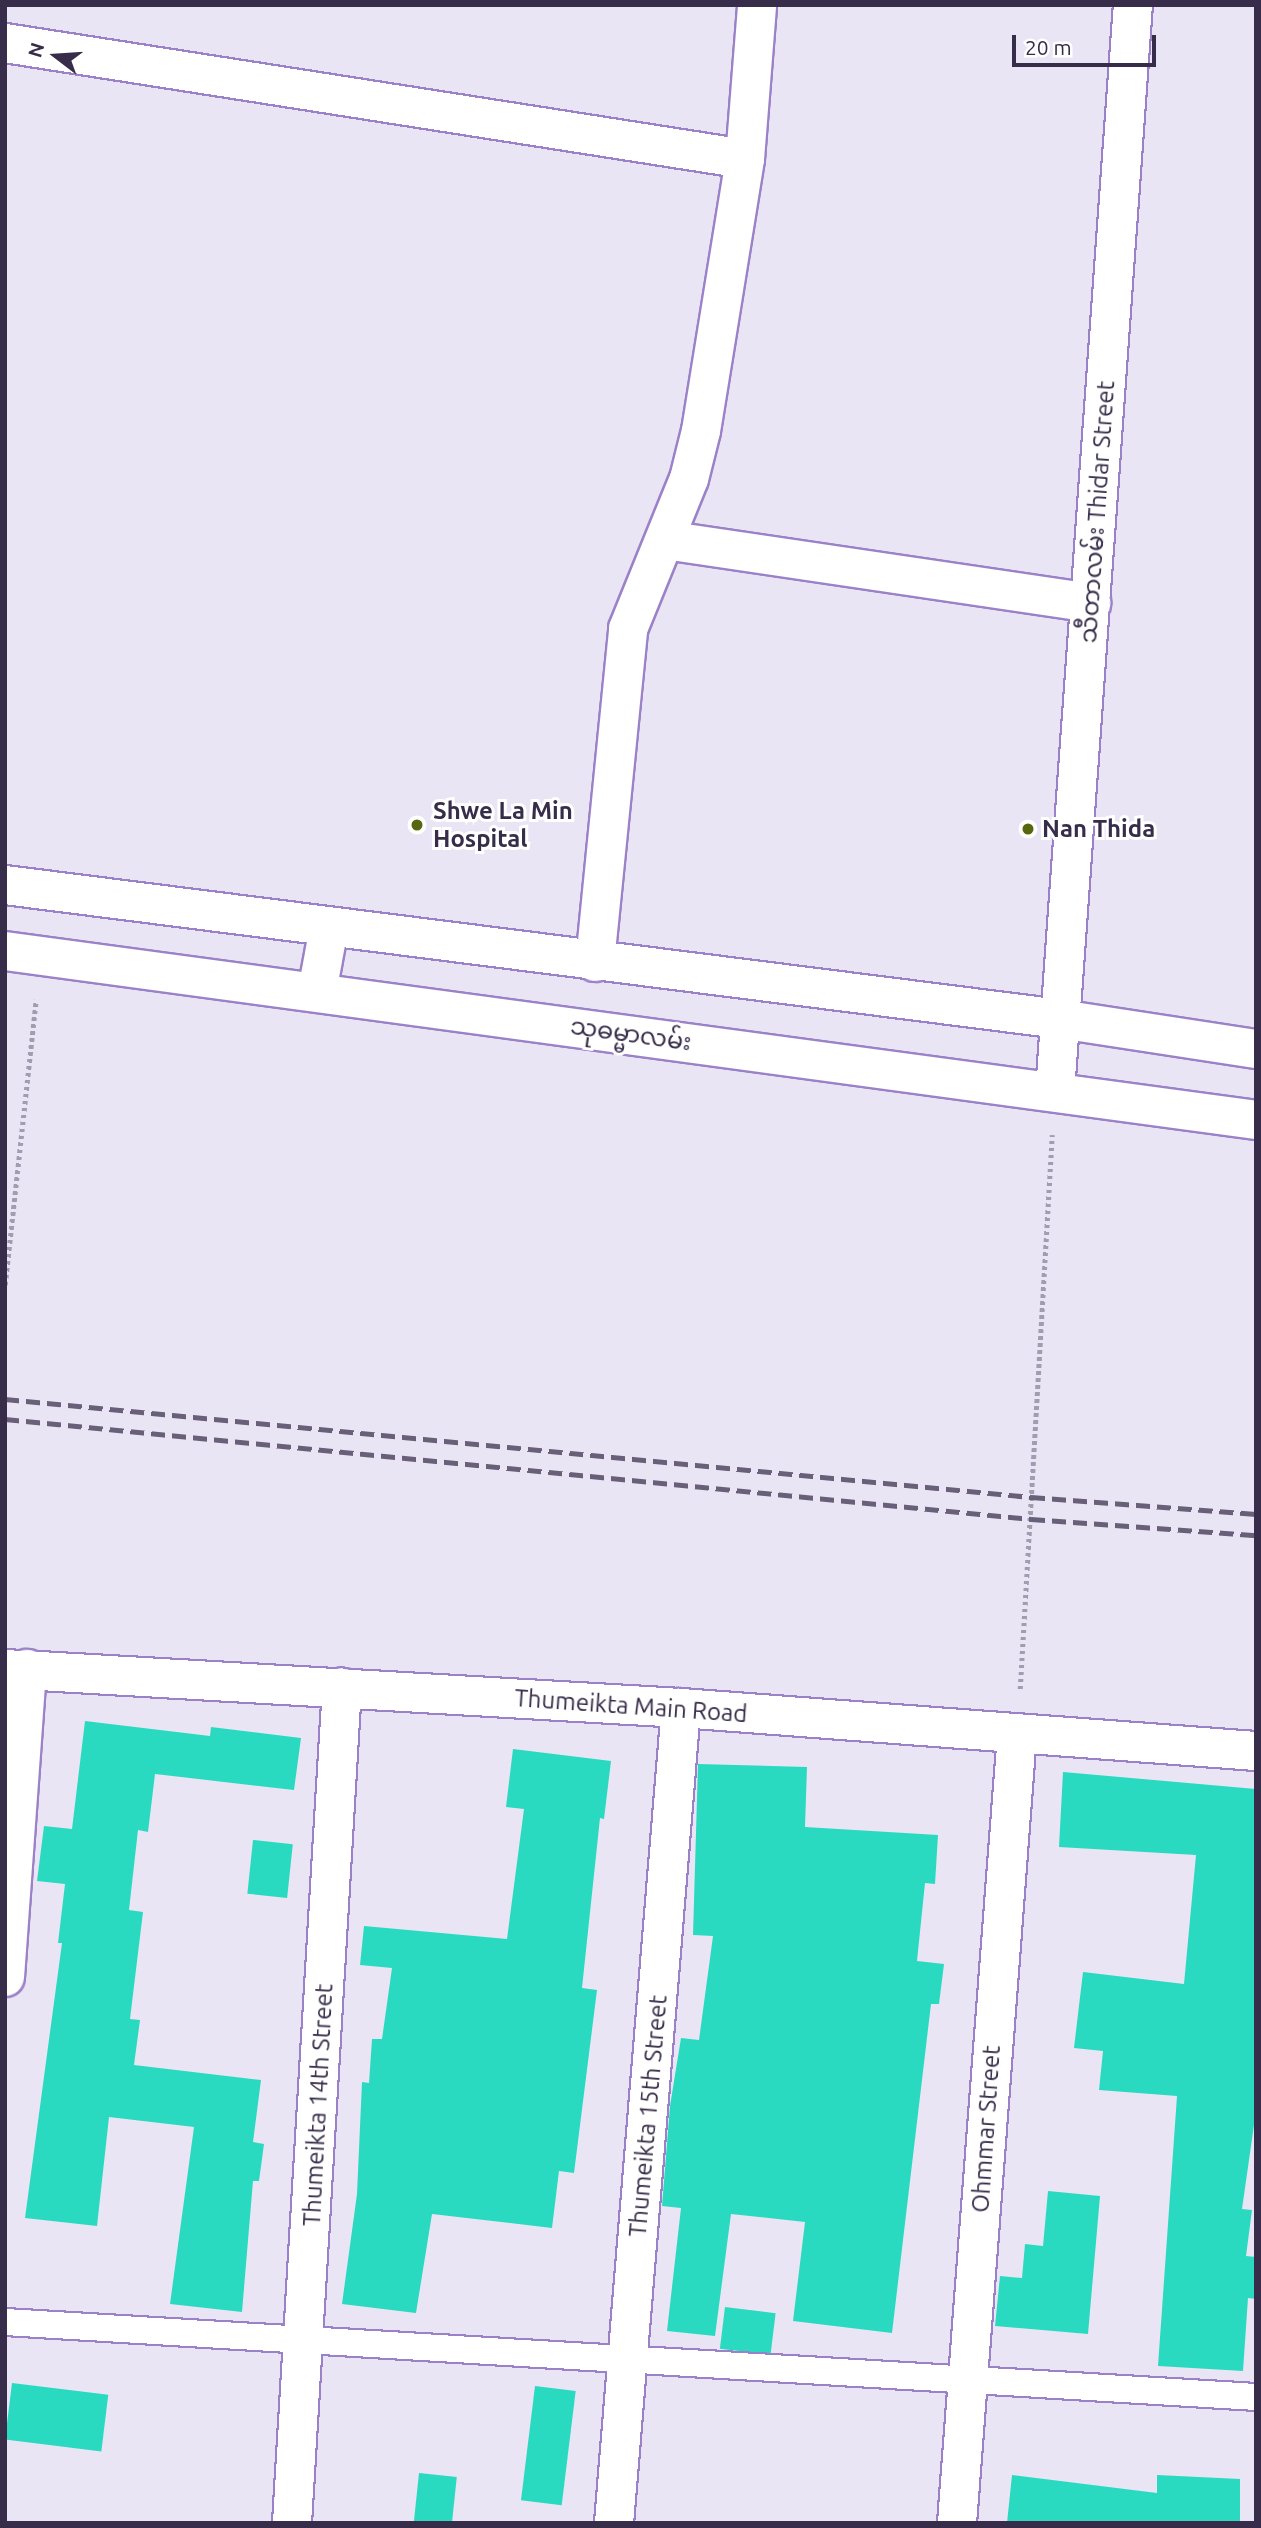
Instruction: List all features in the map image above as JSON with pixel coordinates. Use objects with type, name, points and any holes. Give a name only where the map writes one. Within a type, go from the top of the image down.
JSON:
[{"type":"street","points":[[595,962],[628,629],[689,479],[701,431],[745,159],[757,5]]},
{"type":"street","name":"သီတာလမ်း Thidar Street","points":[[1055,1092],[1133,5]]},
{"type":"street","points":[[5,43],[745,159]]},
{"type":"street","points":[[665,540],[1091,603]]},
{"type":"street","points":[[5,885],[1060,1019],[1256,1049]]},
{"type":"street","points":[[317,992],[329,927]]},
{"type":"street","name":"သုဓမ္မာလမ်း","points":[[23,953],[1256,1120]]},
{"type":"street","points":[[5,1977],[16,1669]]},
{"type":"street","name":"Thumeikta Main Road","points":[[16,1669],[681,1708],[1256,1751]]},
{"type":"street","name":"Thumeikta 14th Street","points":[[292,2523],[342,1688]]},
{"type":"street","name":"Thumeikta 15th Street","points":[[614,2523],[681,1708]]},
{"type":"street","name":"Ohmmar Street","points":[[957,2523],[1017,1735]]},
{"type":"lane","points":[[5,2322],[628,2357],[1256,2397]]},
{"type":"path","points":[[5,1285],[23,953]]},
{"type":"path","points":[[1017,1735],[1055,1092]]},
{"type":"building","points":[[85,1721],[210,1736],[211,1727],[301,1738],[294,1790],[155,1774],[148,1832],[138,1830],[129,1910],[143,1912],[130,2019],[140,2020],[134,2065],[261,2080],[253,2142],[264,2144],[259,2181],[253,2181],[242,2312],[170,2304],[194,2127],[109,2117],[97,2226],[25,2218],[62,1943],[58,1943],[65,1884],[37,1881],[44,1826],[72,1829]]},
{"type":"building","points":[[513,1749],[611,1761],[604,1819],[600,1818],[582,1988],[597,1990],[574,2173],[559,2171],[552,2228],[432,2214],[416,2313],[342,2304],[357,2194],[362,2082],[369,2083],[372,2039],[382,2039],[392,1968],[360,1965],[364,1926],[507,1939],[524,1809],[506,1807]]},
{"type":"building","points":[[698,1764],[807,1767],[805,1827],[938,1835],[935,1884],[925,1883],[917,1961],[944,1964],[939,2004],[931,2004],[892,2333],[793,2321],[805,2222],[731,2214],[715,2336],[667,2331],[681,2208],[662,2206],[670,2106],[681,2038],[699,2040],[713,1936],[693,1935]]},
{"type":"building","points":[[1063,1772],[1256,1789],[1256,2111],[1242,2209],[1252,2210],[1246,2256],[1256,2257],[1256,2299],[1248,2298],[1243,2371],[1158,2366],[1177,2096],[1099,2090],[1103,2051],[1074,2048],[1083,1972],[1184,1984],[1196,1855],[1059,1847]]},
{"type":"building","points":[[253,1840],[293,1844],[287,1898],[247,1894]]},
{"type":"building","points":[[1048,2191],[1100,2196],[1088,2334],[995,2326],[1000,2276],[1022,2278],[1025,2244],[1043,2246]]},
{"type":"building","points":[[725,2307],[776,2313],[771,2355],[720,2349]]},
{"type":"building","points":[[12,2383],[108,2395],[101,2451],[5,2440]]},
{"type":"building","points":[[535,2386],[576,2391],[562,2505],[521,2500]]},
{"type":"building","points":[[419,2473],[457,2477],[452,2523],[414,2523]]},
{"type":"building","points":[[1012,2475],[1157,2493],[1157,2475],[1240,2479],[1240,2523],[1007,2523]]},
{"type":"railway","points":[[5,1399],[1031,1497],[1256,1514]]},
{"type":"railway","points":[[5,1419],[1031,1519],[1256,1535]]},
{"type":"place","name":"Shwe La Min Hospital","points":[[417,825]]},
{"type":"place","name":"Nan Thida","points":[[1028,829]]}]
